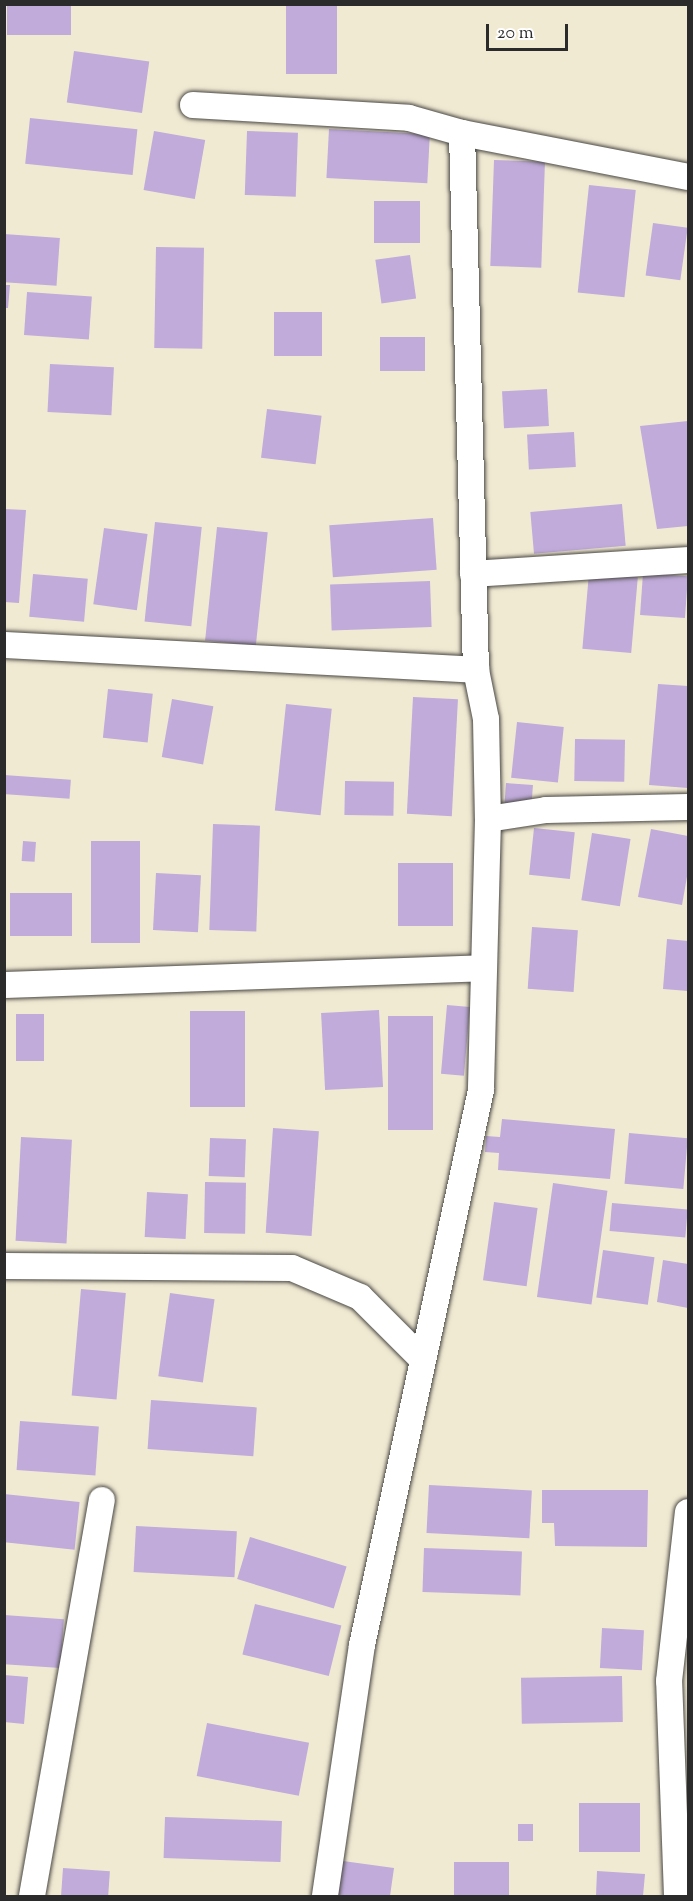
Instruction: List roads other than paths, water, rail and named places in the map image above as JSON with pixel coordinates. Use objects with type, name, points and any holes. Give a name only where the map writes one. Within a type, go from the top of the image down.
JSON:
[{"type":"street","points":[[193,105],[408,118],[462,133],[688,177]]},
{"type":"street","points":[[325,1896],[362,1645],[481,1090],[488,819],[486,719],[476,670],[462,133]]},
{"type":"street","points":[[473,574],[688,560]]},
{"type":"street","points":[[4,645],[476,670]]},
{"type":"street","points":[[488,819],[546,810],[688,807]]},
{"type":"street","points":[[4,986],[484,968]]},
{"type":"street","points":[[4,1266],[292,1268],[360,1297],[422,1359]]},
{"type":"street","points":[[32,1896],[102,1500]]},
{"type":"street","points":[[677,1896],[669,1681],[688,1512]]}]
